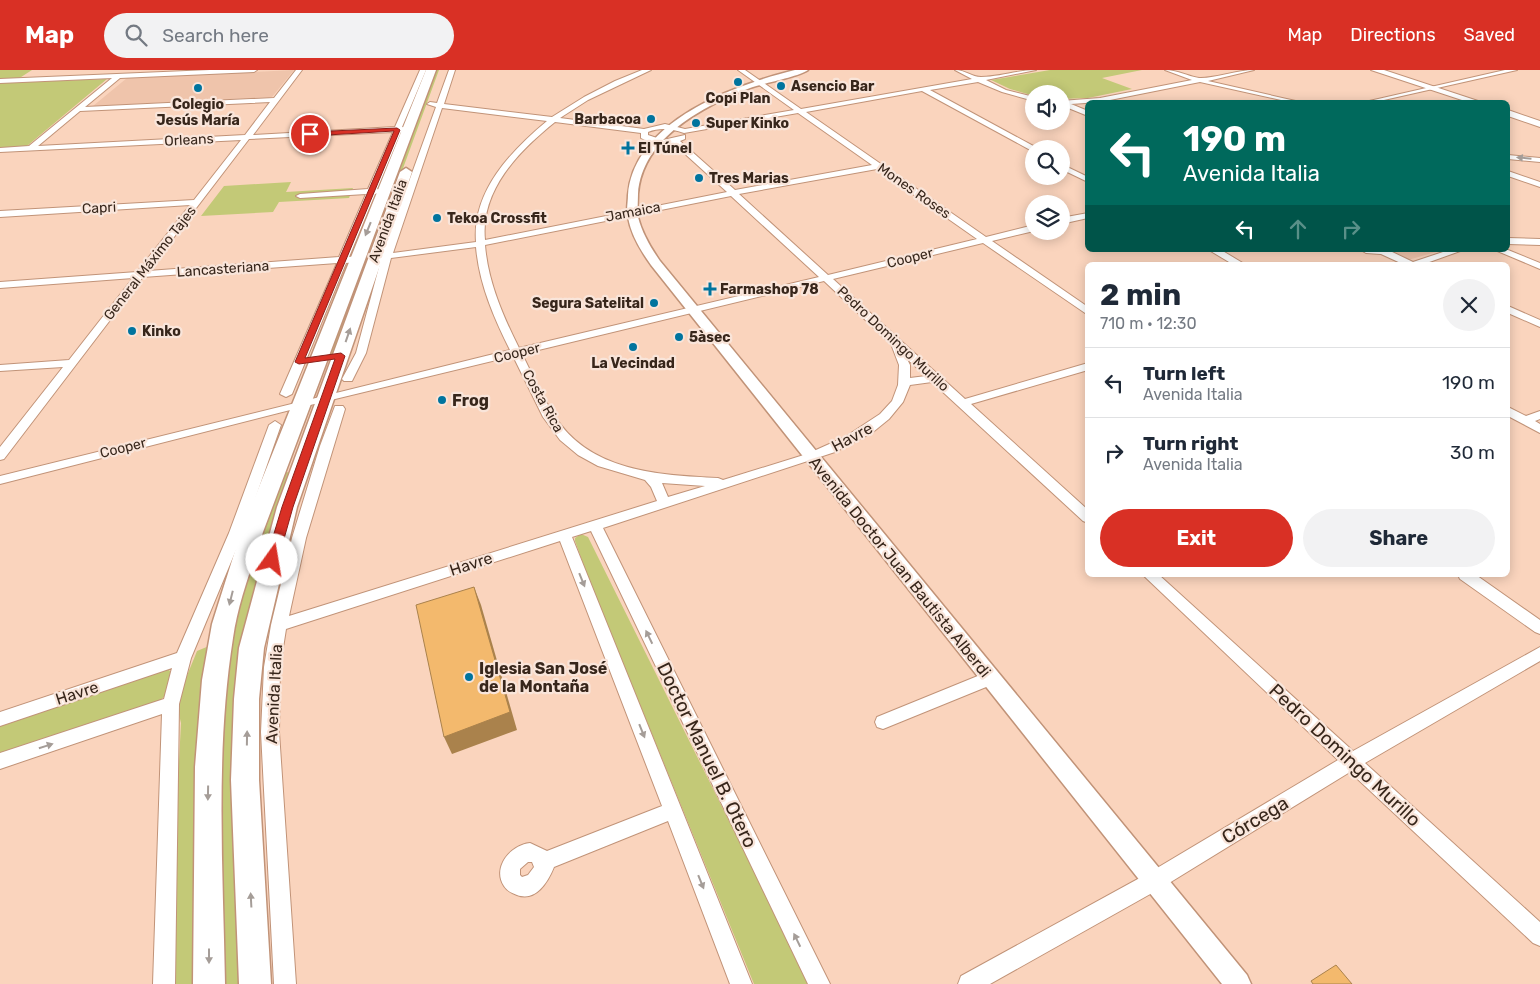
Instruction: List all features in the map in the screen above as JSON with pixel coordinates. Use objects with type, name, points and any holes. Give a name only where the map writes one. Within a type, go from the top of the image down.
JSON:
[{"type":"main road","name":"Avenida Italia","points":[[209,984],[207,791],[212,703],[233,564],[244,532],[295,456],[333,404],[341,356],[435,104],[431,85],[431,70]]},
{"type":"main road","name":"Avenida Italia","points":[[255,984],[246,779],[250,658],[295,456],[293,399],[315,366],[334,321],[377,191],[403,129],[442,70]]},
{"type":"main road","points":[[1375,70],[1470,100]]},
{"type":"main road","points":[[1510,114],[1540,124]]},
{"type":"main road","points":[[315,366],[321,376],[316,395],[333,404]]},
{"type":"street","points":[[21,80],[36,70]]},
{"type":"street","points":[[0,81],[254,70]]},
{"type":"street","name":"General Máximo Tajes","points":[[0,456],[299,70]]},
{"type":"street","name":"Avenida Italia","points":[[423,70],[431,85],[452,70]]},
{"type":"street","points":[[621,70],[637,74]]},
{"type":"street","name":"Costa Rica","points":[[648,70],[588,97],[552,119],[513,155],[494,184],[484,210],[479,243],[482,265],[492,297],[549,417],[557,431],[572,446],[616,470],[650,478],[730,482]]},
{"type":"street","name":"Mones Roses","points":[[741,70],[1085,310]]},
{"type":"street","points":[[664,135],[709,104],[759,82],[804,70]]},
{"type":"street","points":[[958,70],[1012,94],[1025,98]]},
{"type":"street","points":[[664,135],[1033,70]]},
{"type":"street","points":[[1168,70],[1198,80],[1288,100]]},
{"type":"street","points":[[1098,100],[1251,70]]},
{"type":"street","points":[[1377,100],[1514,70]]},
{"type":"street","points":[[30,148],[118,76]]},
{"type":"street","points":[[923,89],[1025,145]]},
{"type":"street","points":[[1128,94],[1142,100]]},
{"type":"street","points":[[78,109],[276,100]]},
{"type":"street","points":[[1070,102],[1085,102]]},
{"type":"street","points":[[435,104],[664,135],[684,136],[684,130]]},
{"type":"street","name":"Avenida Italia","points":[[348,379],[361,353],[387,256],[435,104]]},
{"type":"street","points":[[1070,106],[1085,113]]},
{"type":"street","name":"Orleans","points":[[0,150],[403,129]]},
{"type":"street","name":"Pedro Domingo Murillo","points":[[664,135],[733,192],[1085,515]]},
{"type":"street","name":"Avenida Doctor Juan Bautista Alberdi","points":[[664,135],[639,170],[632,199],[632,212],[642,242],[648,253],[1238,984]]},
{"type":"street","points":[[1510,156],[1540,160]]},
{"type":"street","points":[[1510,165],[1540,176]]},
{"type":"street","name":"Jamaica","points":[[387,256],[417,254],[479,243],[733,192],[783,185],[878,166]]},
{"type":"street","points":[[1516,176],[1540,167]]},
{"type":"street","points":[[1070,171],[1085,178]]},
{"type":"street","points":[[1510,174],[1540,185]]},
{"type":"street","points":[[300,196],[377,191]]},
{"type":"street","name":"Capri","points":[[0,214],[198,202]]},
{"type":"street","name":"Avenida Italia","points":[[293,399],[293,376],[342,260],[371,208]]},
{"type":"street","points":[[1070,220],[1085,216]]},
{"type":"street","name":"Cooper","points":[[0,480],[293,399],[333,404],[517,352],[1025,230]]},
{"type":"street","points":[[1510,241],[1540,242]]},
{"type":"street","points":[[1218,252],[1236,262]]},
{"type":"street","points":[[1384,252],[1406,262]]},
{"type":"street","points":[[1421,262],[1452,252]]},
{"type":"street","points":[[1505,252],[1540,266]]},
{"type":"street","name":"Lancasteriana","points":[[0,285],[356,259]]},
{"type":"street","points":[[1510,310],[1540,324]]},
{"type":"street","points":[[316,323],[334,321]]},
{"type":"street","points":[[309,339],[327,337]]},
{"type":"street","points":[[896,343],[902,355],[906,382],[935,378]]},
{"type":"street","points":[[293,376],[341,356],[361,353]]},
{"type":"street","points":[[299,362],[315,366]]},
{"type":"street","points":[[0,368],[72,363]]},
{"type":"street","points":[[963,403],[1085,367]]},
{"type":"street","name":"Havre","points":[[279,624],[811,457],[860,437],[874,427],[885,417],[898,399],[906,382]]},
{"type":"street","points":[[1510,412],[1540,429]]},
{"type":"street","points":[[1526,421],[1540,415]]},
{"type":"street","name":"Avenida Italia","points":[[275,425],[295,456],[299,538],[279,624],[272,667],[270,732],[285,984]]},
{"type":"street","points":[[650,478],[657,485],[664,503]]},
{"type":"street","name":"Doctor Manuel B. Otero","points":[[595,525],[819,984]]},
{"type":"street","points":[[564,534],[742,984]]},
{"type":"street","name":"Avenida Italia","points":[[164,984],[171,704],[183,658],[233,564]]},
{"type":"street","name":"Pedro Domingo Murillo","points":[[1152,577],[1540,936]]},
{"type":"street","points":[[1468,577],[1540,628]]},
{"type":"street","name":"Córcega","points":[[969,984],[1154,882],[1352,761],[1540,653]]},
{"type":"street","name":"Havre","points":[[0,719],[183,658]]},
{"type":"street","points":[[884,722],[990,678]]},
{"type":"street","points":[[0,761],[171,704]]},
{"type":"street","points":[[543,862],[673,810]]},
{"type":"street","points":[[252,931],[280,919]]},
{"type":"shaded area","name":"Colegio Jesús María","points":[[294,70],[272,97],[93,106],[127,78]]},
{"type":"shaded area","points":[[1391,252],[1436,252],[1408,260]]},
{"type":"green space","points":[[0,70],[32,70],[18,79],[0,81]]},
{"type":"green space","points":[[433,70],[439,70],[335,354],[328,355]]},
{"type":"green space","points":[[1050,70],[1142,70],[1102,78],[1132,89],[1088,98],[1070,99],[1070,85],[1025,85],[1025,93],[991,80]]},
{"type":"green space","points":[[107,79],[27,146],[0,149],[0,83]]},
{"type":"green space","points":[[291,182],[286,192],[353,188],[349,198],[279,202],[273,212],[201,216],[224,186]]},
{"type":"green space","points":[[284,473],[290,473],[263,556],[250,609],[243,984],[224,984],[221,740],[226,667],[243,584]]},
{"type":"green space","points":[[581,534],[588,537],[810,984],[754,984],[589,580],[575,541],[575,538]]},
{"type":"green space","points":[[209,646],[199,984],[171,984],[173,877],[181,723],[179,705],[183,687],[197,651]]},
{"type":"green space","points":[[168,669],[173,674],[165,696],[157,703],[0,757],[0,723]]},
{"type":"building","name":"Iglesia San José de la Montaña","points":[[474,587],[510,712],[444,737],[416,605]]},
{"type":"building","points":[[1336,965],[1352,984],[1313,984],[1311,981]]},
{"type":"place","name":"Copi Plan","points":[[738,82]]},
{"type":"place","name":"Asencio Bar","points":[[781,86]]},
{"type":"place","name":"Colegio Jesús María","points":[[198,88]]},
{"type":"place","name":"Barbacoa","points":[[651,119]]},
{"type":"place","name":"Super Kinko","points":[[696,123]]},
{"type":"place","name":"El Túnel","points":[[628,148]]},
{"type":"place","name":"Tres Marias","points":[[699,178]]},
{"type":"place","name":"Tekoa Crossfit","points":[[437,218]]},
{"type":"place","name":"Farmashop 78","points":[[710,289]]},
{"type":"place","name":"Segura Satelital","points":[[654,303]]},
{"type":"place","name":"Kinko","points":[[132,331]]},
{"type":"place","name":"5àsec","points":[[679,337]]},
{"type":"place","name":"La Vecindad","points":[[633,347]]},
{"type":"place","name":"Frog","points":[[442,400]]},
{"type":"place","name":"Iglesia San José de la Montaña","points":[[469,677]]},
{"type":"route","points":[[272,560],[287,507],[341,356],[299,362],[397,130],[310,134]]}]
